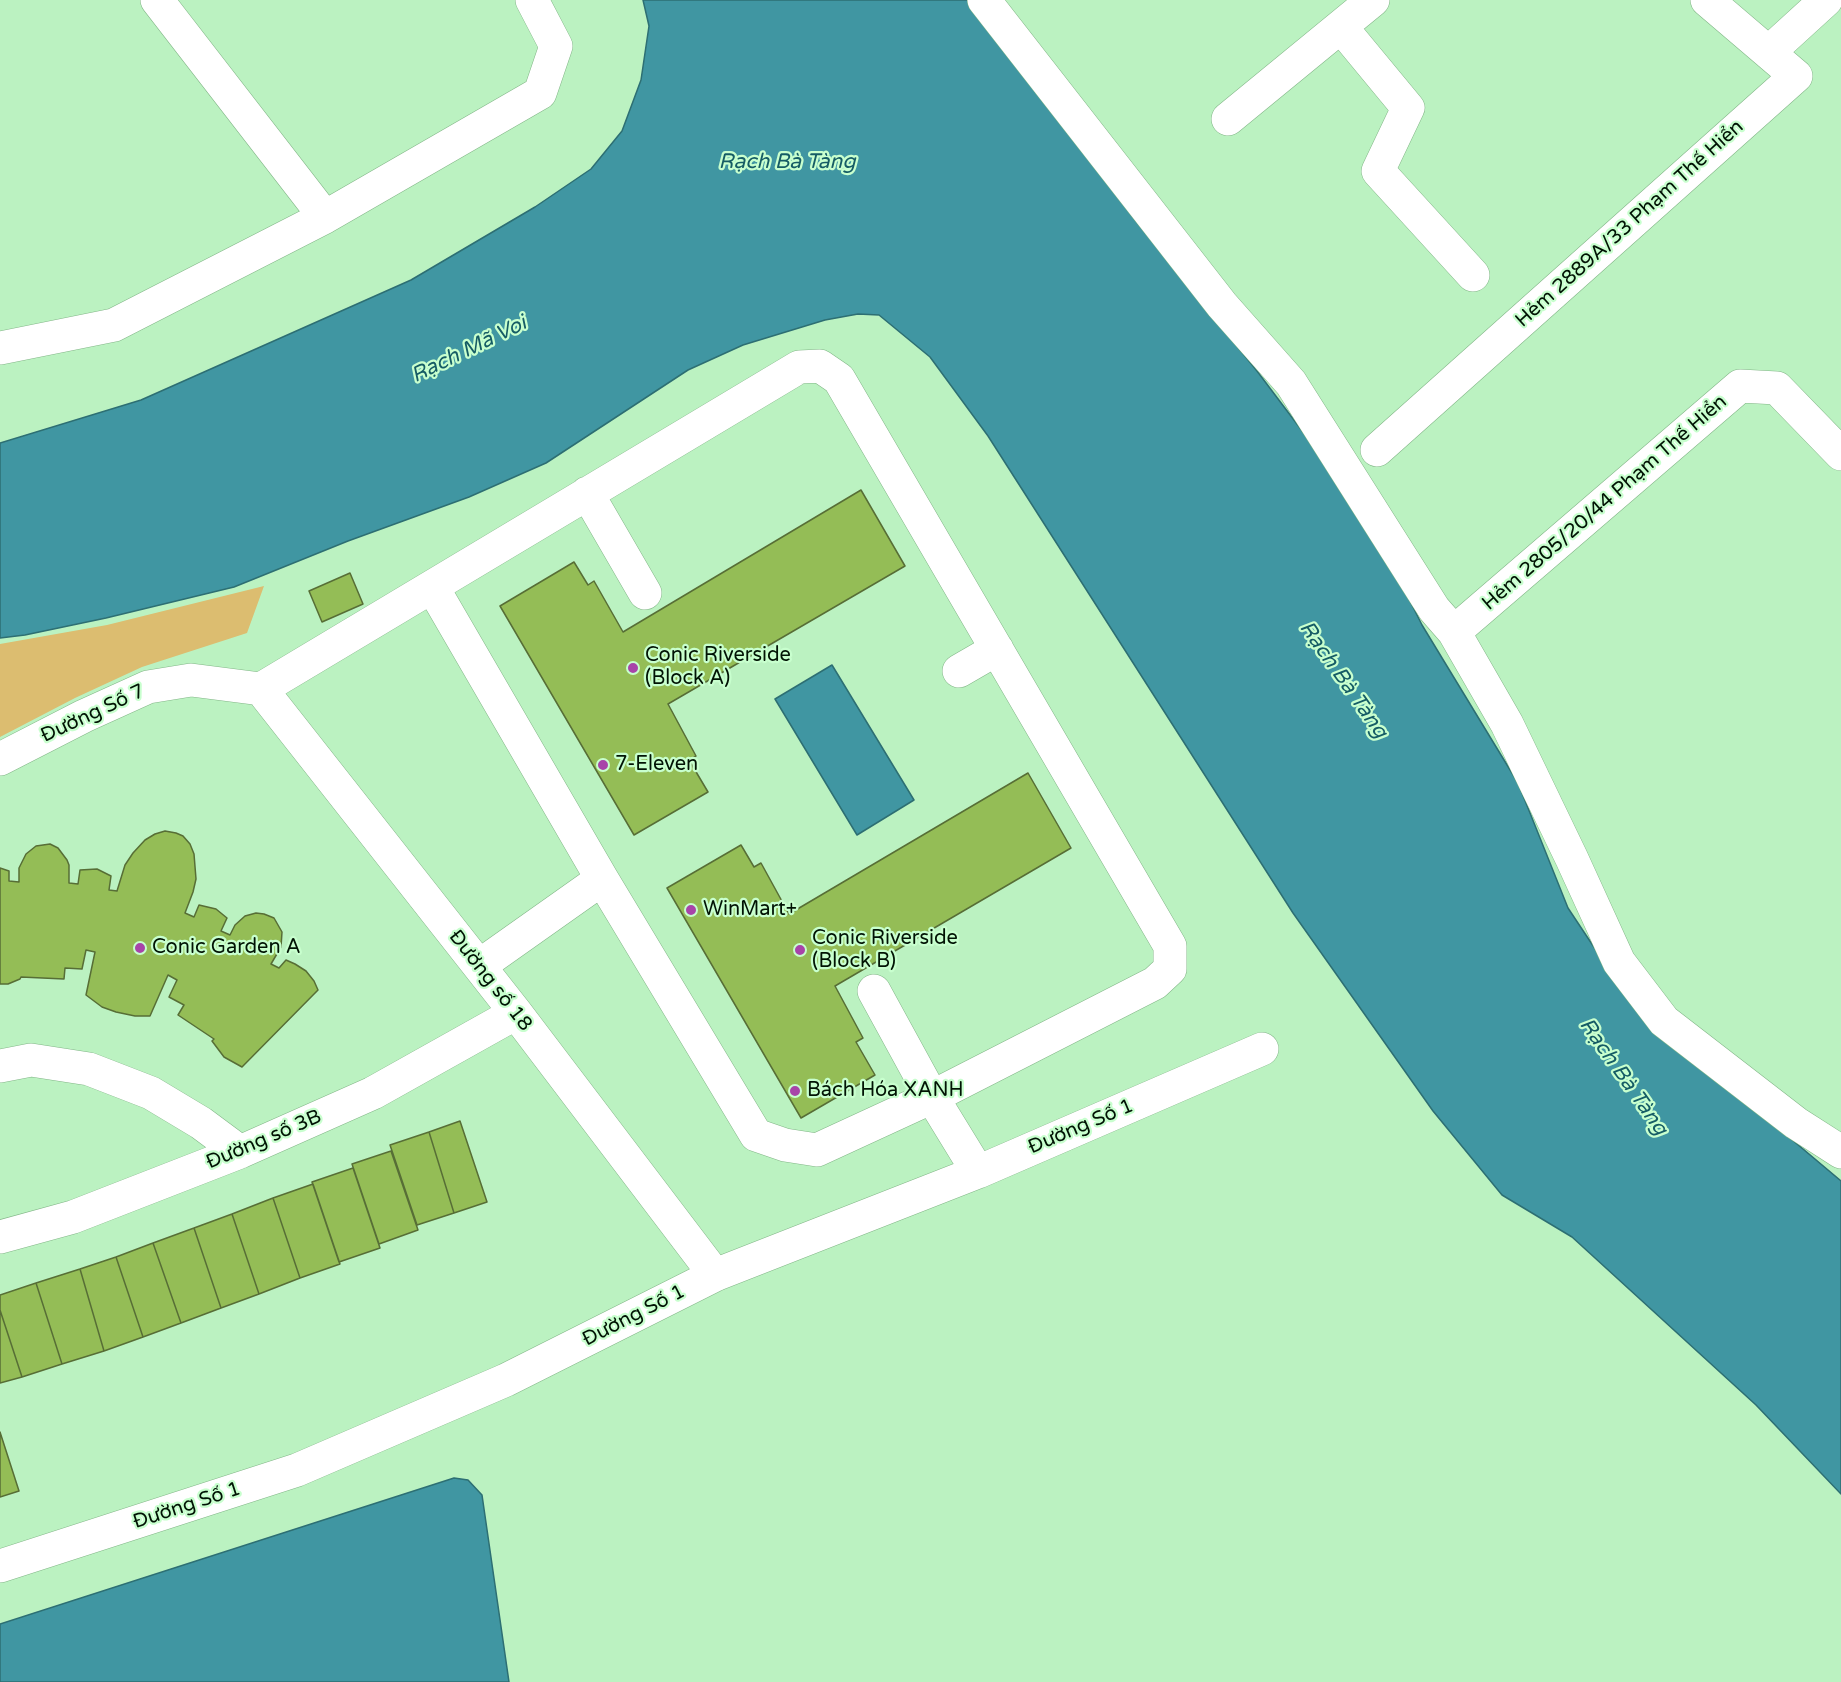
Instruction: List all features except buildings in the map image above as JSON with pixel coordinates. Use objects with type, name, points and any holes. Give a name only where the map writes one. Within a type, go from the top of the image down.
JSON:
[{"type":"street","points":[[157,0],[325,217]]},
{"type":"street","points":[[0,348],[114,325],[325,217],[540,93],[556,46],[532,0]]},
{"type":"street","points":[[984,0],[1222,304],[1290,383],[1434,609],[1454,632],[1507,724],[1619,962],[1664,1021],[1796,1123],[1841,1152]]},
{"type":"street","points":[[1228,119],[1373,0]]},
{"type":"street","name":"Hẻm 2889A/33 Phạm Thế Hiển","points":[[1377,450],[1796,76],[1707,0]]},
{"type":"street","points":[[1769,52],[1826,0]]},
{"type":"street","points":[[1341,27],[1408,108],[1378,171],[1473,275]]},
{"type":"street","points":[[261,689],[799,367],[820,366],[839,379],[1170,946],[1170,969],[1155,983],[932,1097],[817,1150],[785,1144],[756,1135],[602,879],[433,588]]},
{"type":"street","name":"Hẻm 2805/20/44 Phạm Thế Hiển","points":[[1454,632],[1740,387],[1777,388],[1841,454]]},
{"type":"street","points":[[587,493],[645,593]]},
{"type":"street","points":[[959,671],[997,650]]},
{"type":"street","name":"Đường Số 7","points":[[0,759],[84,716],[148,687],[191,680],[261,689]]},
{"type":"street","name":"Đường số 18","points":[[261,689],[516,1013],[715,1275]]},
{"type":"street","points":[[478,966],[602,879]]},
{"type":"street","points":[[874,991],[932,1097],[978,1172]]},
{"type":"street","name":"Đường số 3B","points":[[0,1237],[73,1217],[240,1152],[373,1093],[516,1013]]},
{"type":"street","name":"Đường Số 1","points":[[0,1566],[297,1470],[506,1380],[715,1275],[978,1172],[1262,1049]]},
{"type":"street","points":[[0,1066],[31,1060],[89,1069],[151,1093],[201,1123],[240,1152]]},
{"type":"shaded area","points":[[264,586],[247,633],[142,667],[75,698],[0,737],[0,644],[107,625]]},
{"type":"water","name":"Rạch Bà Tàng","points":[[643,0],[972,0],[1136,221],[1257,371],[1370,521],[1422,625],[1518,783],[1568,908],[1633,1006],[1841,1181],[1841,1494],[1756,1405],[1572,1237],[1502,1195],[1433,1111],[1293,913],[988,436],[930,357],[879,315],[858,314],[825,320],[743,345],[688,370],[546,463],[469,497],[348,541],[234,587],[106,618],[0,638],[0,443],[141,400],[411,280],[535,207],[591,169],[622,131],[641,80],[649,26]]},
{"type":"water","points":[[832,665],[914,800],[857,835],[775,699]]},
{"type":"water","points":[[454,1478],[468,1480],[482,1495],[509,1682],[0,1682],[0,1624]]},
{"type":"place","name":"Conic Riverside (Block A)","points":[[633,668]]},
{"type":"place","name":"7-Eleven","points":[[603,765]]},
{"type":"place","name":"WinMart+","points":[[691,910]]},
{"type":"place","name":"Conic Garden A","points":[[140,948]]},
{"type":"place","name":"Conic Riverside (Block B)","points":[[800,950]]},
{"type":"place","name":"Bách Hóa XANH","points":[[795,1091]]},
{"type":"water label","name":"Rạch Mã Voi","points":[[469,350]]}]
